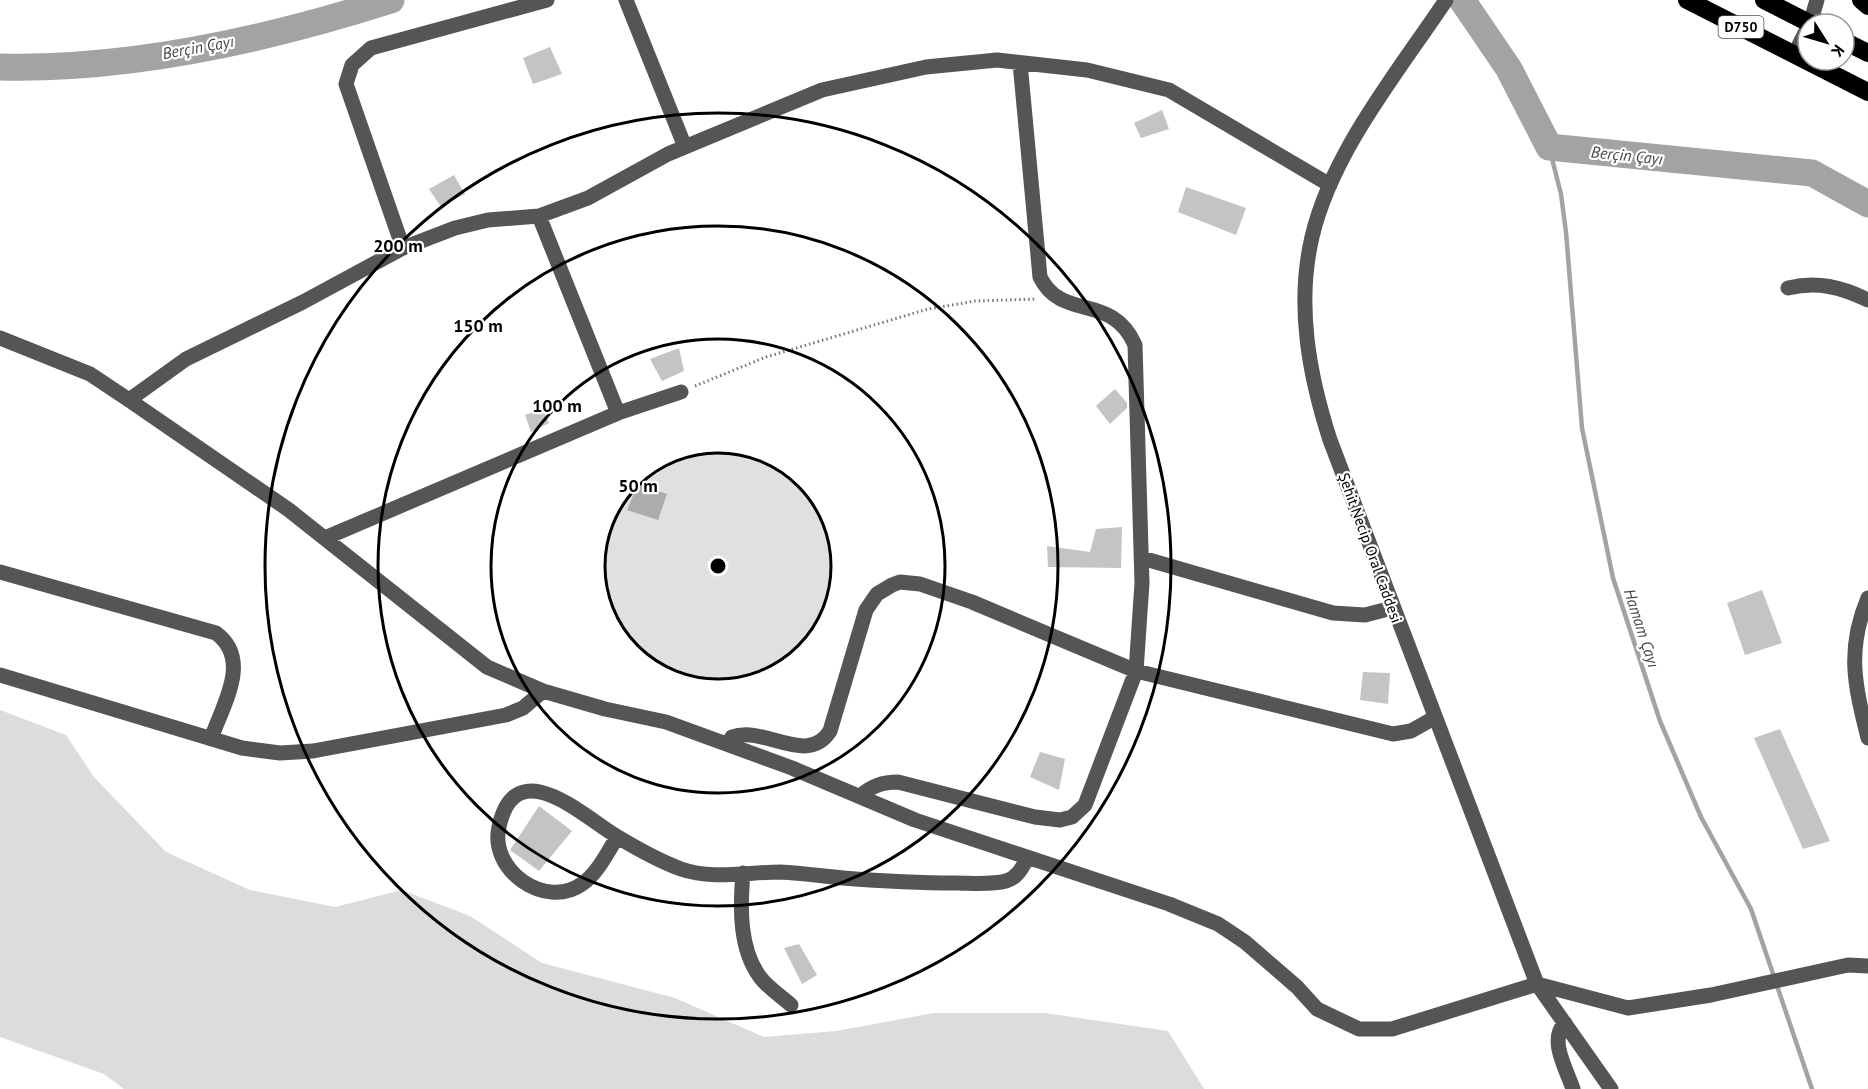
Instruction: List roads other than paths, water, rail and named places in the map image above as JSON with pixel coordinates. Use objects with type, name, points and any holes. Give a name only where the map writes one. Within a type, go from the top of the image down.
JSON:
[{"type":"highway","name":"D750","points":[[1687,0],[1868,92]]},
{"type":"highway","name":"D750","points":[[1764,0],[1796,17]]},
{"type":"highway","points":[[1861,0],[1868,6]]},
{"type":"street","points":[[403,248],[346,84],[352,65],[371,48],[547,0]]},
{"type":"street","points":[[626,0],[686,147]]},
{"type":"street","name":"Şehit Necip Oral Caddesi","points":[[1446,0],[1352,142],[1330,185],[1316,222],[1308,259],[1305,301],[1309,356],[1318,405],[1329,440],[1537,984],[1611,1089]]},
{"type":"street","points":[[1794,55],[1796,51]]},
{"type":"street","points":[[129,400],[186,359],[303,302],[403,248],[455,228],[488,220],[539,216],[588,198],[686,147],[822,90],[926,67],[997,60],[1088,70],[1169,90],[1330,185]]},
{"type":"street","points":[[860,796],[870,787],[880,783],[898,782],[1035,817],[1060,820],[1072,817],[1085,805],[1136,671],[1142,558],[1135,345],[1126,330],[1112,316],[1062,302],[1049,292],[1040,277],[1020,63]]},
{"type":"street","points":[[539,216],[618,413]]},
{"type":"street","points":[[1788,288],[1823,285],[1850,291],[1868,300]]},
{"type":"street","points":[[0,338],[90,374],[129,400],[289,510],[487,667],[543,691],[604,709],[666,722],[860,796],[915,820],[1027,859],[1169,904],[1218,924],[1245,942],[1297,987],[1317,1009],[1359,1029],[1392,1029],[1537,984],[1628,1008],[1711,995],[1848,965],[1868,966]]},
{"type":"street","points":[[325,538],[618,413],[681,392]]},
{"type":"street","points":[[1142,558],[1334,613],[1365,615],[1392,608]]},
{"type":"street","points":[[0,572],[216,633],[228,642],[234,653],[236,668],[212,739]]},
{"type":"street","points":[[727,744],[735,735],[756,734],[807,747],[827,736],[866,610],[877,594],[900,582],[920,584],[972,602],[1136,671],[1393,734],[1411,731],[1434,718]]},
{"type":"street","points":[[1868,598],[1857,628],[1853,672],[1868,738]]},
{"type":"street","points":[[0,675],[261,752],[313,751],[506,715],[523,708],[543,691]]},
{"type":"street","points":[[617,837],[584,884],[572,890],[553,892],[515,876],[502,860],[498,846],[499,826],[507,808],[517,796],[530,791],[542,792],[564,801],[617,837],[682,870],[710,874],[783,872],[891,882],[1004,882],[1020,871],[1027,859]]},
{"type":"street","points":[[743,873],[741,912],[751,961],[766,984],[791,1005]]},
{"type":"street","points":[[1565,1023],[1558,1031],[1557,1044],[1573,1089]]},
{"type":"waterway","name":"Berçin Çayı","points":[[0,67],[49,67],[98,63],[198,49],[296,27],[391,0]]},
{"type":"waterway","name":"Berçin Çayı","points":[[1462,0],[1509,69],[1549,147],[1812,173],[1868,204]]},
{"type":"waterway","name":"Hamam Çayı","points":[[1549,147],[1561,194],[1566,232],[1582,428],[1613,578],[1660,721],[1701,817],[1751,909],[1812,1089]]}]
